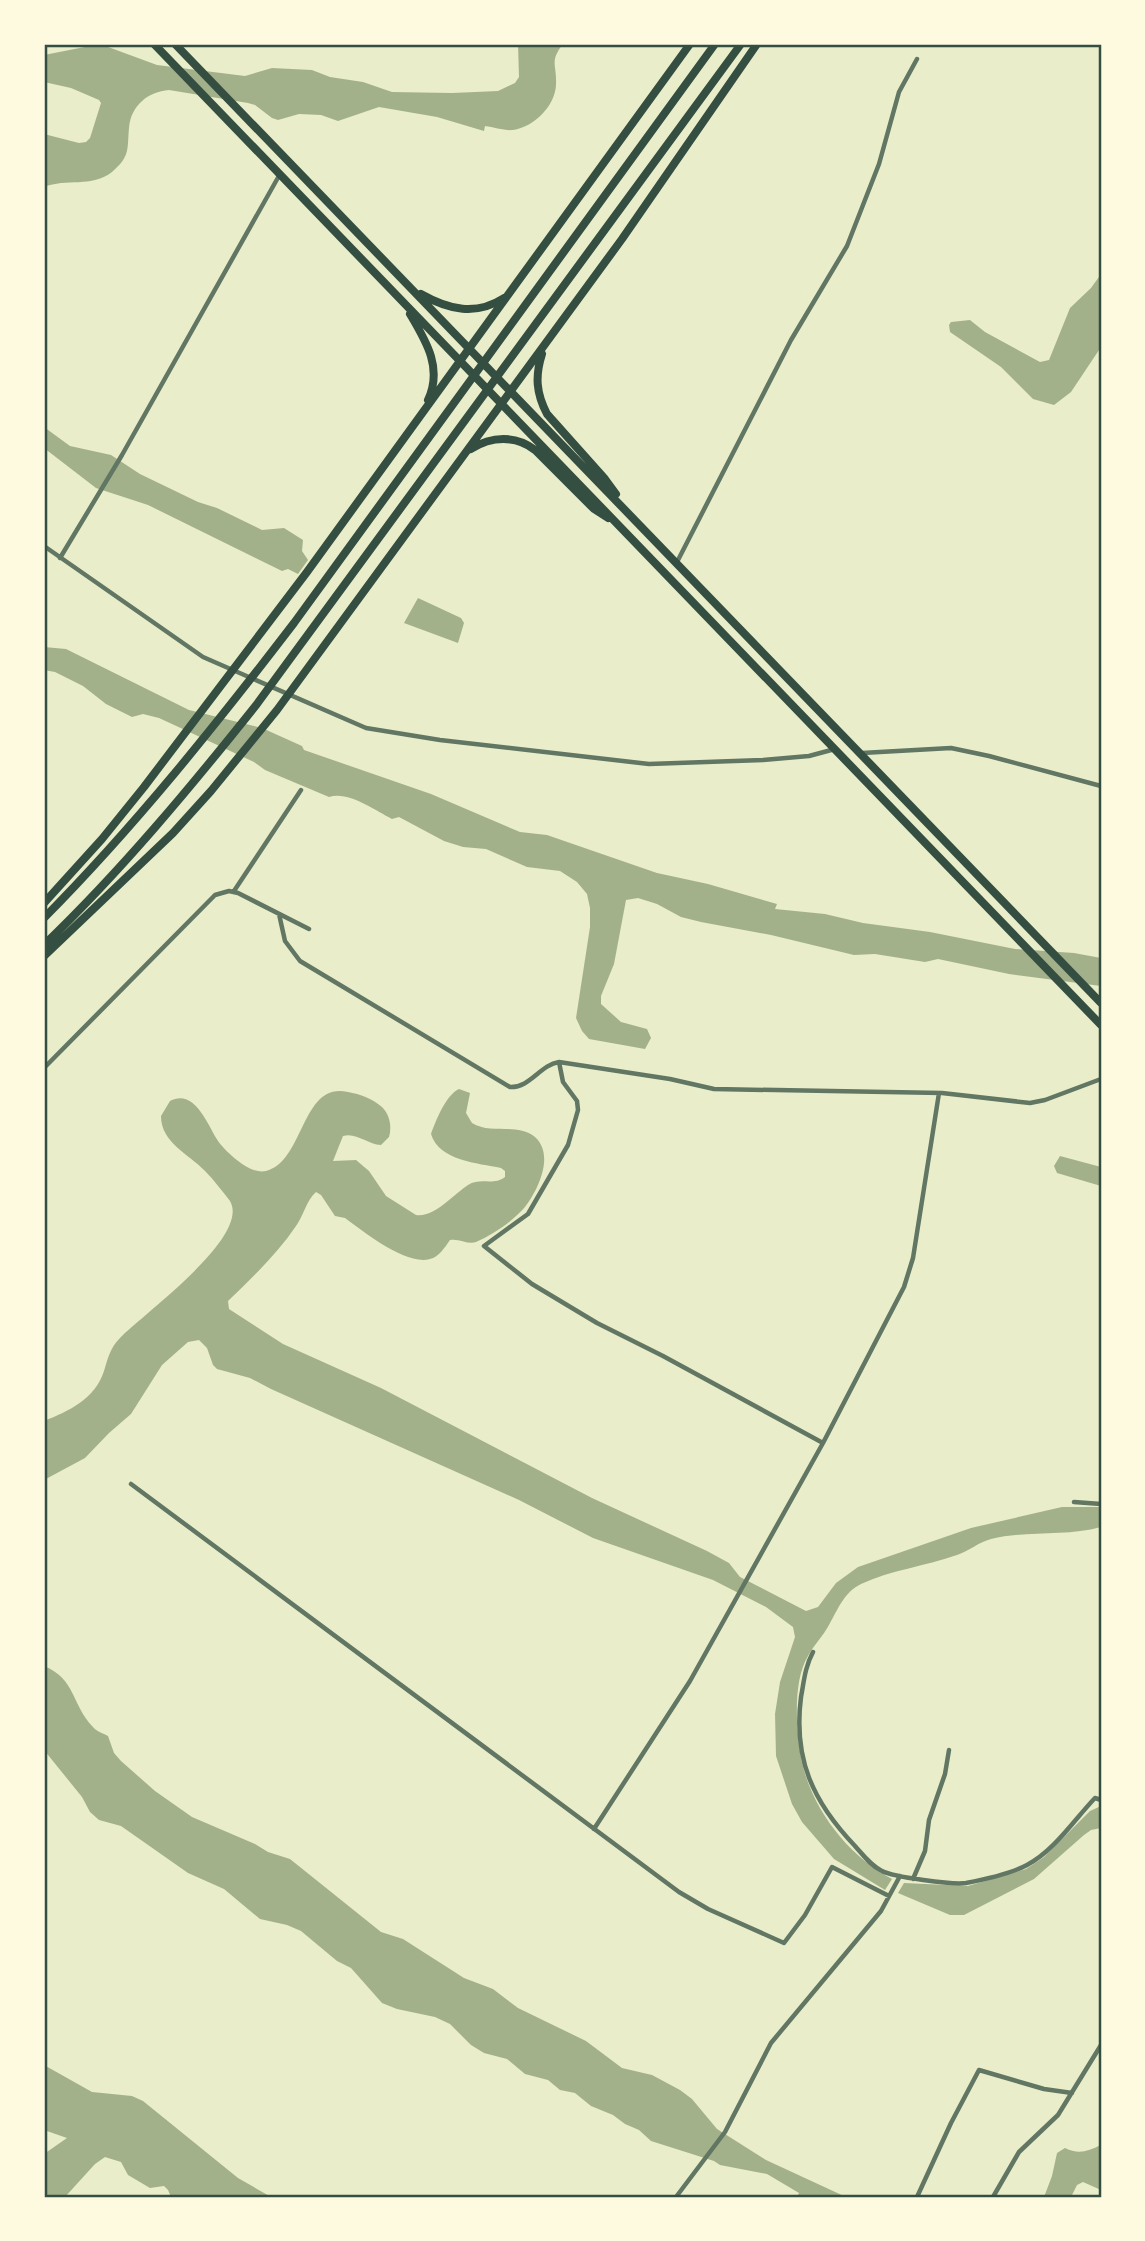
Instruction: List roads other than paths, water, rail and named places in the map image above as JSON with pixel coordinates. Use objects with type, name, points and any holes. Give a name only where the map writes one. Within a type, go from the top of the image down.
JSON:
[{"type":"main road","points":[[154,44],[1101,1024]]},
{"type":"main road","points":[[175,44],[1099,1001]]},
{"type":"main road","points":[[44,903],[102,839],[324,548],[690,44]]},
{"type":"main road","points":[[44,918],[194,752],[294,623],[715,44]]},
{"type":"main road","points":[[44,945],[201,775],[309,635],[741,44]]},
{"type":"main road","points":[[44,956],[185,820],[277,710],[698,132],[757,44]]},
{"type":"main road","points":[[412,289],[438,302],[467,310],[490,306],[509,294]]},
{"type":"main road","points":[[402,300],[429,345],[433,361],[433,386],[420,416]]},
{"type":"main road","points":[[544,345],[537,379],[542,405],[605,479],[627,512]]},
{"type":"main road","points":[[462,458],[472,448],[494,439],[510,439],[524,443],[535,450],[594,509],[621,526]]},
{"type":"street","points":[[677,563],[790,340],[847,246],[879,164],[899,92],[916,59]]},
{"type":"street","points":[[60,558],[122,455],[280,174]]},
{"type":"street","points":[[44,546],[203,657],[366,728],[440,740],[649,764],[738,762],[809,756],[836,749]]},
{"type":"street","points":[[860,753],[951,748],[1101,786]]},
{"type":"street","points":[[234,892],[301,790]]},
{"type":"street","points":[[44,1068],[212,897],[224,892],[234,892],[309,929]]},
{"type":"street","points":[[279,914],[285,941],[300,961],[514,1087],[521,1086],[551,1063],[559,1062],[670,1079],[714,1089],[939,1093],[1034,1103],[1101,1079]]},
{"type":"street","points":[[559,1062],[564,1082],[575,1096],[577,1104],[568,1145],[536,1205],[528,1214],[484,1246],[532,1284],[597,1323],[823,1443]]},
{"type":"street","points":[[594,1829],[690,1681],[823,1443],[908,1278],[939,1093]]},
{"type":"street","points":[[131,1484],[698,1904],[784,1943],[805,1915],[832,1867],[889,1896]]},
{"type":"street","points":[[1074,1502],[1101,1504]]},
{"type":"street","points":[[813,1652],[805,1668],[798,1721],[809,1780],[823,1808],[863,1855],[883,1872],[913,1879],[962,1883],[1024,1866],[1048,1849],[1095,1798],[1101,1800]]},
{"type":"street","points":[[913,1879],[925,1851],[929,1820],[945,1774],[949,1750]]},
{"type":"street","points":[[676,2197],[725,2132],[771,2043],[881,1911],[900,1876]]},
{"type":"street","points":[[993,2197],[1018,2152],[1051,2123],[1101,2045]]},
{"type":"street","points":[[917,2197],[979,2070],[1044,2089],[1072,2093]]}]
